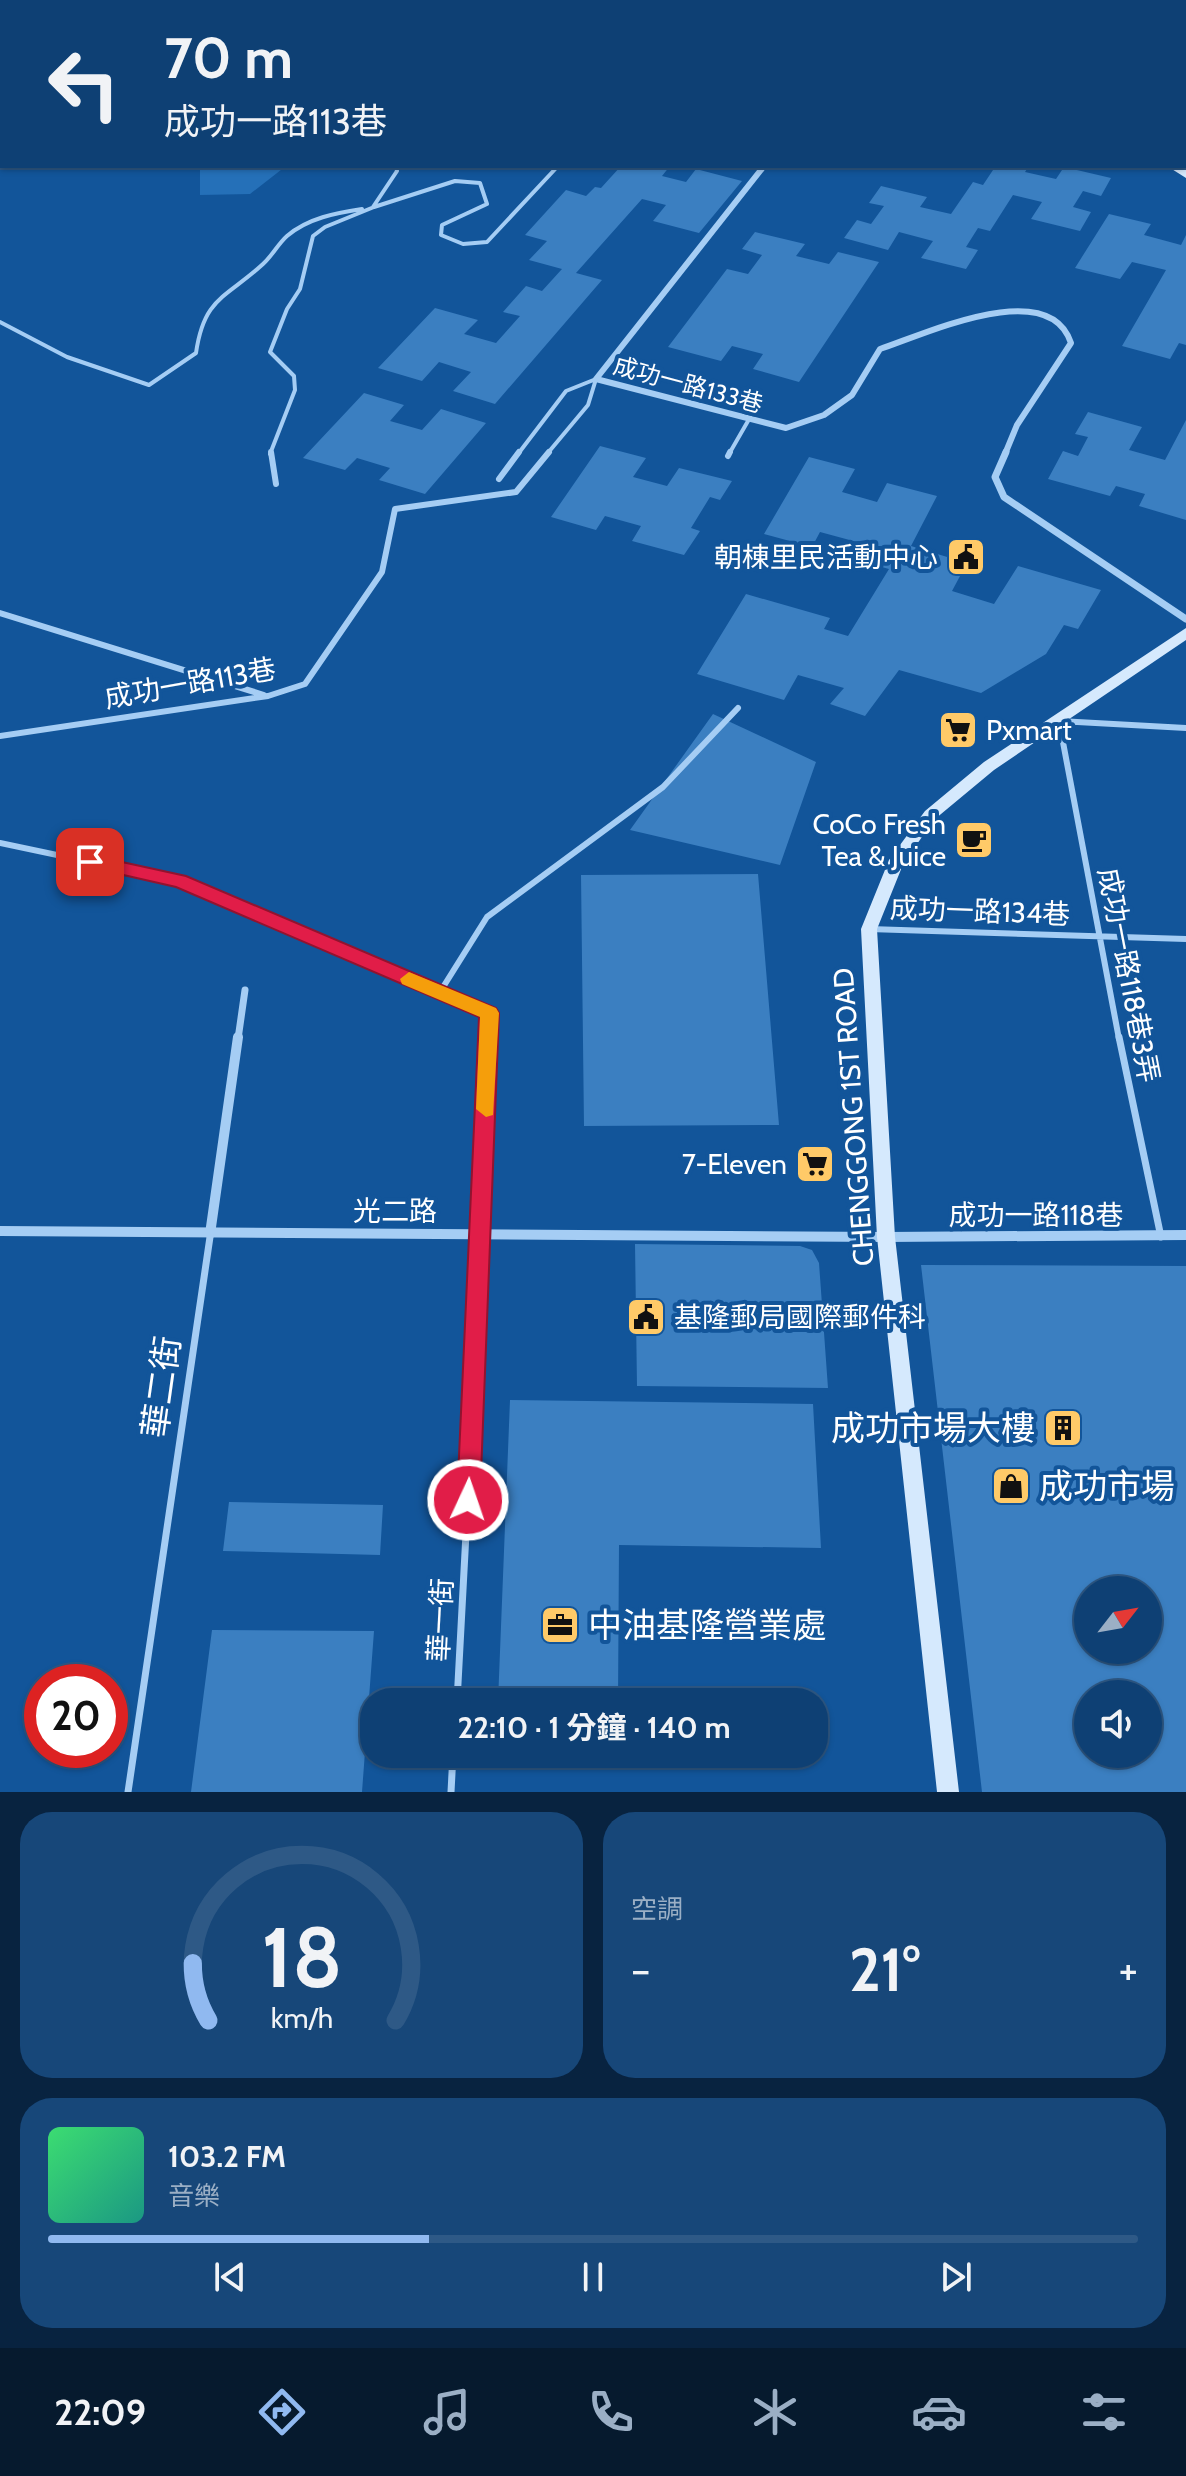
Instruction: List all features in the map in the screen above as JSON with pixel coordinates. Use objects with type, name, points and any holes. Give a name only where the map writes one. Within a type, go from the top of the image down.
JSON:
[{"type":"street","name":"成功一路133巷","points":[[762,168],[596,379],[748,421],[786,428],[824,415],[852,395],[880,349],[1007,311],[1035,312],[1061,326],[1071,343],[1017,425],[995,477],[1004,497],[1186,619]]},
{"type":"street","name":"CHENGGONG 1ST ROAD","points":[[948,1792],[886,1237],[869,929],[897,860],[930,815],[989,766],[1186,633]]},
{"type":"street","name":"華二街","points":[[210,1235],[245,990]]},
{"type":"street","name":"華一街","points":[[482,1234],[489,1013]]},
{"type":"street","name":"光二路","points":[[0,1231],[210,1235],[886,1237]]},
{"type":"street","name":"成功一路118巷","points":[[886,1237],[1186,1235]]},
{"type":"lane","points":[[276,484],[269,456],[295,390],[294,376],[270,352],[287,309],[300,289],[313,236],[374,207],[391,183],[395,168]]},
{"type":"lane","points":[[0,322],[67,357],[149,385],[196,353],[198,330],[212,300],[264,264],[285,238],[303,224],[374,207],[455,181],[480,183],[487,204],[442,225],[441,235],[454,243],[473,246],[487,242],[511,220],[556,168]]},
{"type":"lane","points":[[499,479],[566,391],[596,379]]},
{"type":"lane","name":"成功一路113巷","points":[[0,736],[268,696],[305,684],[382,572],[395,509],[516,492],[588,405],[596,379]]},
{"type":"lane","points":[[728,456],[748,421]]},
{"type":"lane","points":[[0,613],[108,645],[194,676],[268,696]]},
{"type":"lane","points":[[440,992],[487,917],[663,787],[738,708]]},
{"type":"lane","points":[[1059,721],[1186,728]]},
{"type":"lane","name":"成功一路118巷3弄","points":[[1059,721],[1098,938],[1161,1237]]},
{"type":"lane","points":[[0,843],[180,881],[489,1013]]},
{"type":"lane","name":"成功一路134巷","points":[[869,929],[1186,939]]},
{"type":"lane","name":"華一街","points":[[458,1688],[482,1234]]},
{"type":"lane","name":"華二街","points":[[128,1792],[210,1235]]},
{"type":"lane","points":[[451,1792],[452,1768]]},
{"type":"shaded area","points":[[200,168],[283,168],[250,194],[200,195]]},
{"type":"building","points":[[619,168],[668,168],[662,176],[686,182],[696,169],[742,181],[699,233],[653,221],[666,205],[642,199],[576,273],[602,280],[495,404],[453,391],[471,372],[439,362],[422,381],[378,368],[435,308],[478,320],[464,334],[496,343],[520,316],[503,312],[526,286],[542,291],[562,269],[529,260],[547,241],[525,235],[566,190],[586,196],[595,187],[601,188]]},
{"type":"building","points":[[987,168],[1028,168],[1025,172],[1056,179],[1063,168],[1068,168],[1111,178],[1101,196],[1083,191],[1073,207],[1091,212],[1080,231],[1031,219],[1042,202],[1013,195],[990,231],[978,228],[966,247],[978,250],[966,269],[921,258],[933,241],[899,232],[888,250],[844,238],[857,220],[871,224],[884,206],[869,203],[881,186],[927,197],[920,207],[951,214],[973,182],[983,185],[993,170]]},
{"type":"building","points":[[1109,214],[1151,224],[1144,235],[1181,245],[1186,235],[1186,345],[1179,343],[1170,359],[1122,346],[1166,270],[1132,262],[1120,279],[1075,268]]},
{"type":"building","points":[[755,232],[805,244],[796,256],[829,264],[838,252],[879,262],[799,382],[753,369],[763,354],[732,346],[721,361],[668,347],[727,269],[748,274],[762,255],[742,249]]},
{"type":"building","points":[[364,393],[404,405],[390,421],[422,430],[441,409],[486,423],[425,494],[379,480],[390,468],[357,458],[345,470],[303,458]]},
{"type":"building","points":[[1088,412],[1142,427],[1129,450],[1165,460],[1186,420],[1186,520],[1139,506],[1145,494],[1116,486],[1110,496],[1048,479],[1063,451],[1078,456],[1088,437],[1075,434]]},
{"type":"building","points":[[600,446],[646,458],[633,477],[667,486],[679,468],[732,481],[720,500],[710,497],[691,528],[700,531],[684,555],[632,541],[641,526],[605,516],[596,530],[551,517]]},
{"type":"building","points":[[809,457],[855,469],[842,492],[877,502],[887,483],[937,496],[911,546],[967,563],[952,591],[994,604],[1018,566],[1101,590],[1078,629],[1064,625],[1046,654],[981,693],[899,670],[865,716],[830,704],[844,688],[798,675],[784,700],[697,674],[746,594],[830,618],[824,629],[848,636],[889,569],[849,558],[857,542],[820,532],[812,547],[764,534]]},
{"type":"building","points":[[713,714],[816,762],[780,865],[630,830]]},
{"type":"building","points":[[758,874],[779,1125],[584,1126],[581,875]]},
{"type":"building","points":[[635,1244],[800,1246],[812,1250],[819,1263],[828,1388],[637,1386]]},
{"type":"building","name":"成功市場大樓","points":[[921,1265],[1186,1266],[1186,1792],[982,1792]]},
{"type":"building","name":"中油基隆營業處","points":[[510,1400],[813,1404],[821,1548],[619,1545],[618,1688],[499,1688]]},
{"type":"building","points":[[229,1502],[383,1505],[380,1555],[223,1551]]},
{"type":"building","points":[[212,1630],[374,1631],[370,1688],[360,1688],[362,1792],[191,1792]]},
{"type":"slow traffic","points":[[409,979],[489,1013],[486,1109]]},
{"type":"place","name":"朝棟里民活動中心","points":[[966,557]]},
{"type":"place","name":"Pxmart","points":[[958,730]]},
{"type":"place","name":"CoCo Fresh Tea & Juice","points":[[974,840]]},
{"type":"place","name":"7-Eleven","points":[[815,1164]]},
{"type":"place","name":"基隆郵局國際郵件科","points":[[646,1317]]},
{"type":"place","name":"成功市場大樓","points":[[1063,1428]]},
{"type":"place","name":"成功市場","points":[[1011,1486]]},
{"type":"place","name":"中油基隆營業處","points":[[560,1625]]},
{"type":"route","points":[[90,862],[180,881],[489,1013],[482,1234],[468,1500]]}]
